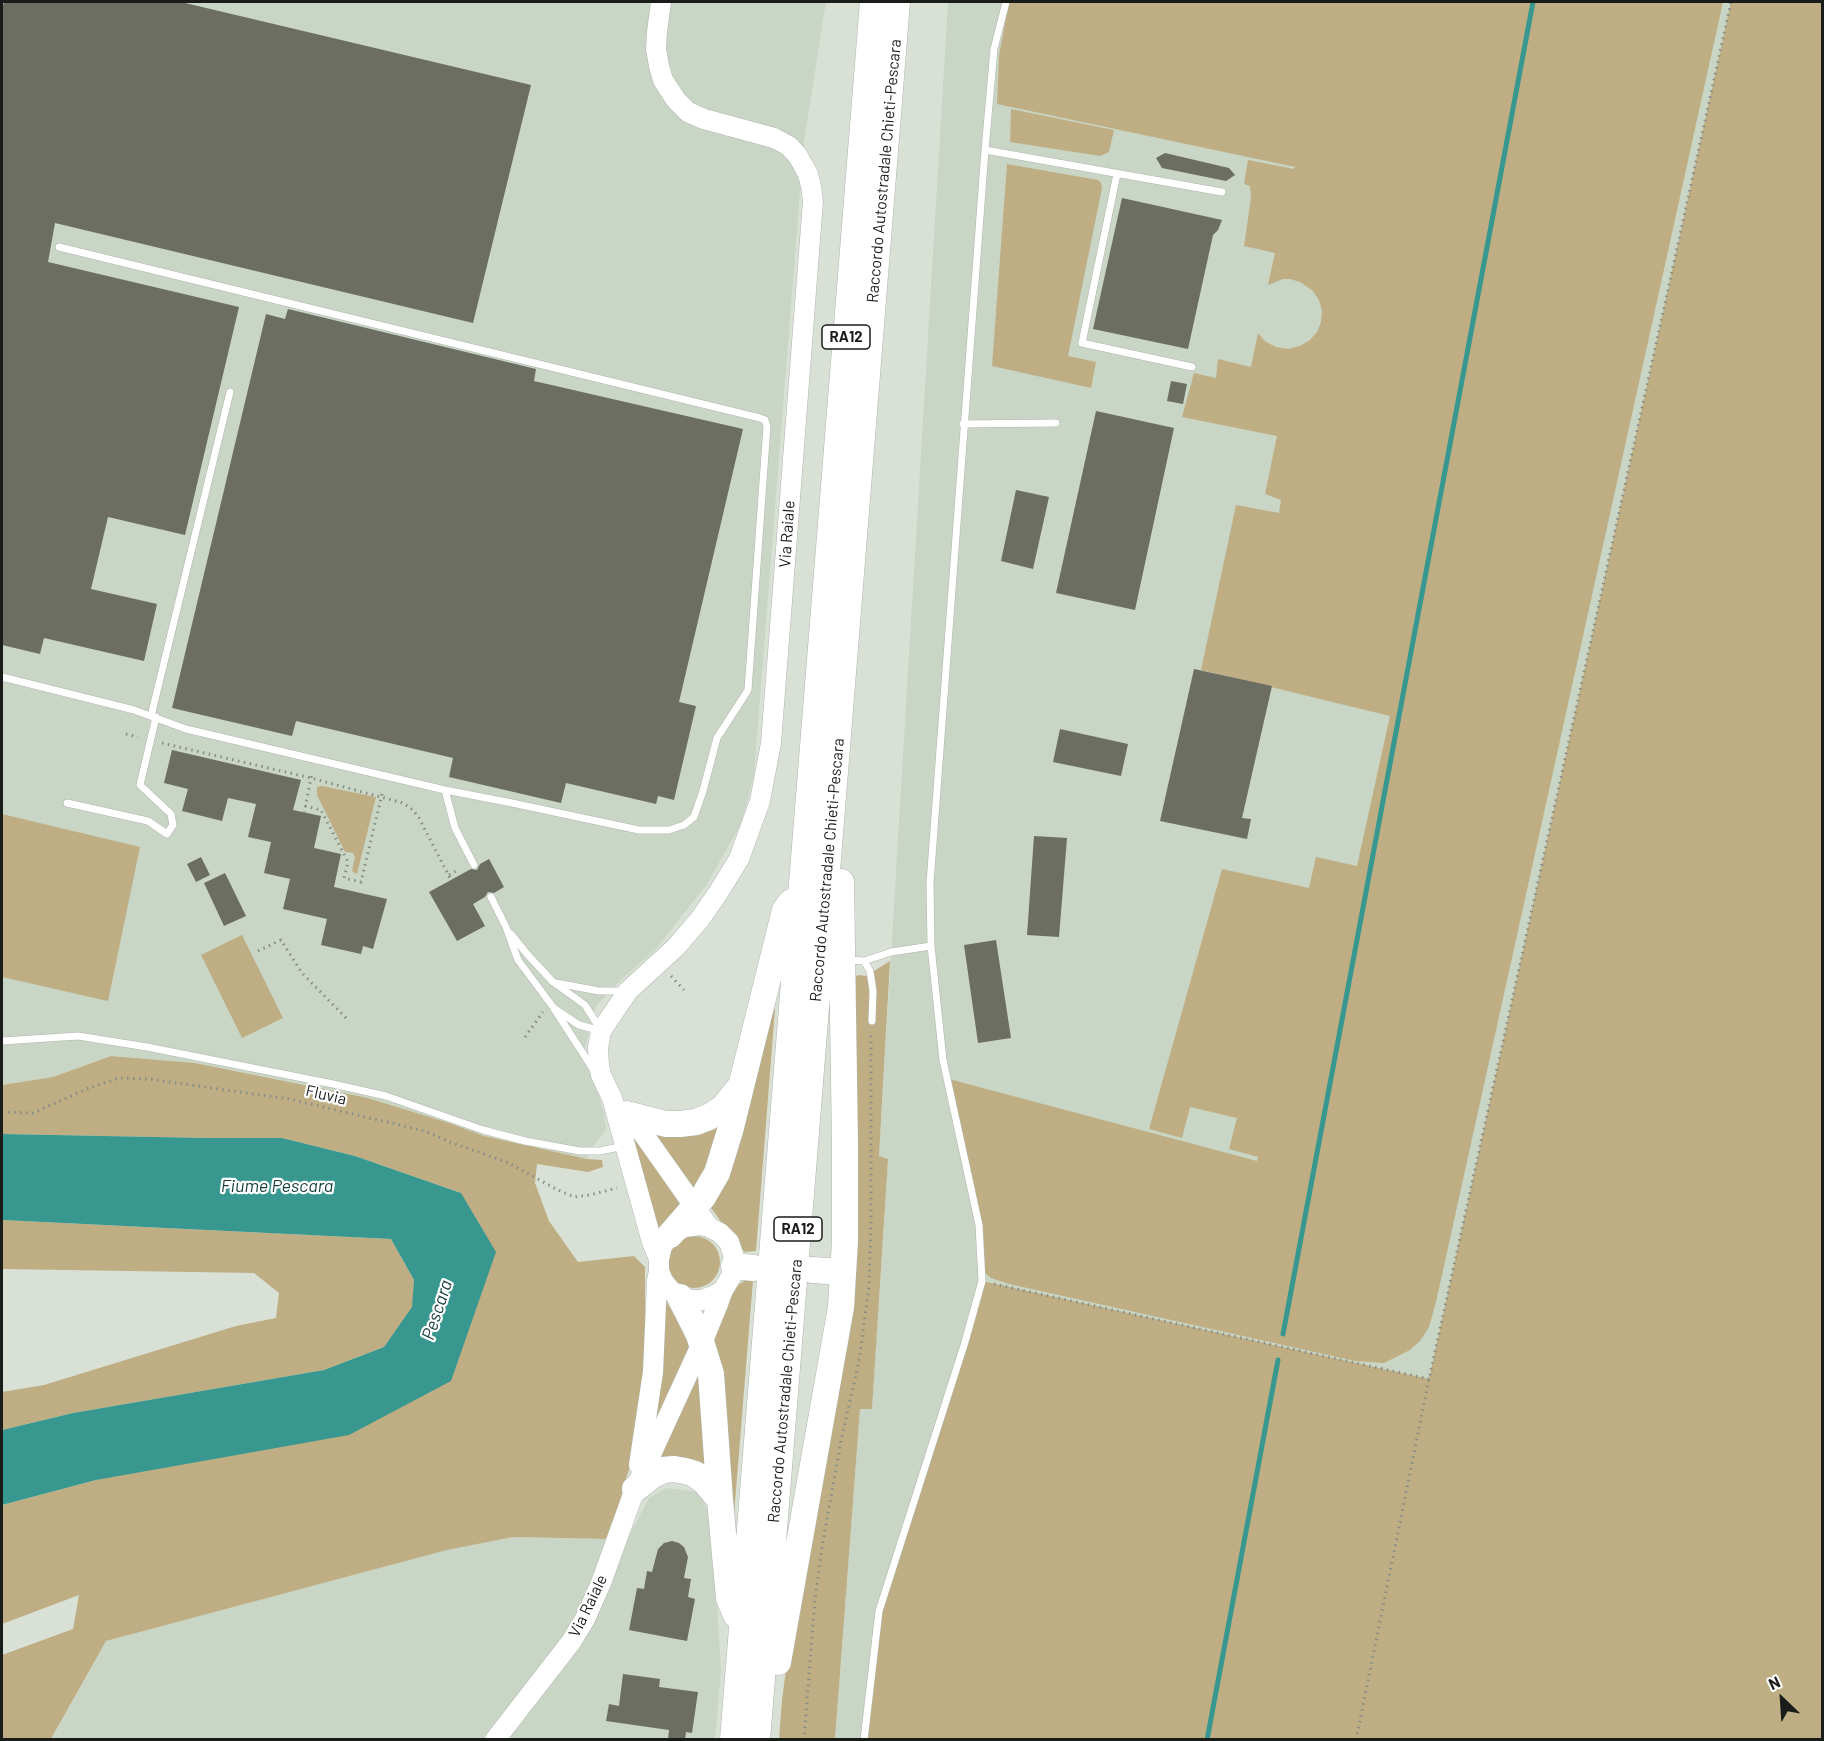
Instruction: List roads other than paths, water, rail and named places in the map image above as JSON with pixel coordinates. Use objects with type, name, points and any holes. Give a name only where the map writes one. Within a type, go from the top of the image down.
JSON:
[{"type":"highway","name":"Raccordo Autostradale Chieti-Pescara","points":[[734,1740],[741,1628],[873,2]]},
{"type":"highway","name":"Raccordo Autostradale Chieti-Pescara","points":[[757,1740],[897,2]]},
{"type":"highway","points":[[771,1740],[778,1665],[787,1607],[841,1307],[853,960],[841,894],[849,757],[839,718]]},
{"type":"highway","points":[[670,1235],[702,1216],[703,1197],[717,1173],[730,1131],[785,910],[801,887]]},
{"type":"highway","points":[[631,1115],[666,1124],[696,1122],[723,1108],[741,1085]]},
{"type":"highway","points":[[812,1270],[843,1272]]},
{"type":"highway","points":[[680,1297],[702,1343],[711,1374],[729,1598],[741,1628]]},
{"type":"highway","points":[[635,1489],[663,1470],[685,1471],[695,1474],[705,1482],[720,1500]]},
{"type":"street","name":"Via Raiale","points":[[635,1489],[653,1372],[659,1265],[612,1098],[598,1065],[598,1048],[601,1030],[628,991],[676,947],[700,920],[712,902],[739,858],[760,801],[771,743],[813,201],[808,174],[798,156],[789,146],[774,138],[704,119],[688,112],[676,100],[663,80],[656,49],[662,2]]},
{"type":"street","name":"Via Raiale","points":[[612,1098],[631,1115],[702,1216]]},
{"type":"street","points":[[670,1235],[662,1246],[659,1265],[663,1281],[680,1297],[702,1300],[713,1296],[723,1290],[732,1275],[744,1267],[734,1254],[729,1242],[702,1216]]},
{"type":"street","name":"Via Raiale","points":[[495,1740],[571,1642],[585,1619],[601,1583],[635,1489],[702,1343],[723,1290]]},
{"type":"lane","points":[[864,1740],[879,1611],[965,1342],[982,1281],[979,1225],[943,1060],[931,946],[930,883],[985,150],[994,49],[1006,2]]},
{"type":"lane","points":[[985,150],[1222,192]]},
{"type":"lane","points":[[1117,174],[1082,343],[1192,367]]},
{"type":"lane","points":[[2,676],[154,717],[186,729],[445,790],[639,830],[669,830],[684,825],[694,817],[717,738],[747,690],[767,426],[765,420],[58,247]]},
{"type":"lane","points":[[67,803],[148,821],[167,834],[173,825],[171,814],[140,785],[230,392]]},
{"type":"lane","points":[[963,424],[1056,423]]},
{"type":"lane","points":[[445,790],[455,828],[474,865]]},
{"type":"lane","points":[[490,897],[506,927],[518,960],[552,1006],[612,1098]]},
{"type":"lane","points":[[506,927],[553,982],[585,1005],[601,1030]]},
{"type":"lane","points":[[853,960],[931,946]]},
{"type":"lane","points":[[853,960],[870,971],[873,991],[872,1021]]},
{"type":"lane","points":[[553,982],[599,992],[628,991]]},
{"type":"lane","points":[[552,1006],[579,1025],[601,1030]]},
{"type":"lane","points":[[2,1041],[78,1036],[386,1096],[483,1130],[525,1141],[580,1151],[600,1151],[624,1146]]},
{"type":"water","name":"Fiume Pescara","points":[[2,1134],[282,1138],[355,1156],[461,1193],[496,1252],[451,1381],[349,1435],[96,1480],[2,1505],[2,1430],[73,1413],[324,1370],[384,1347],[412,1307],[414,1280],[391,1239],[2,1220]]},
{"type":"waterway","points":[[1283,1334],[1533,2]]},
{"type":"waterway","points":[[1207,1740],[1278,1360]]},
{"type":"water label","name":"Pescara","points":[[437,1310]]}]
